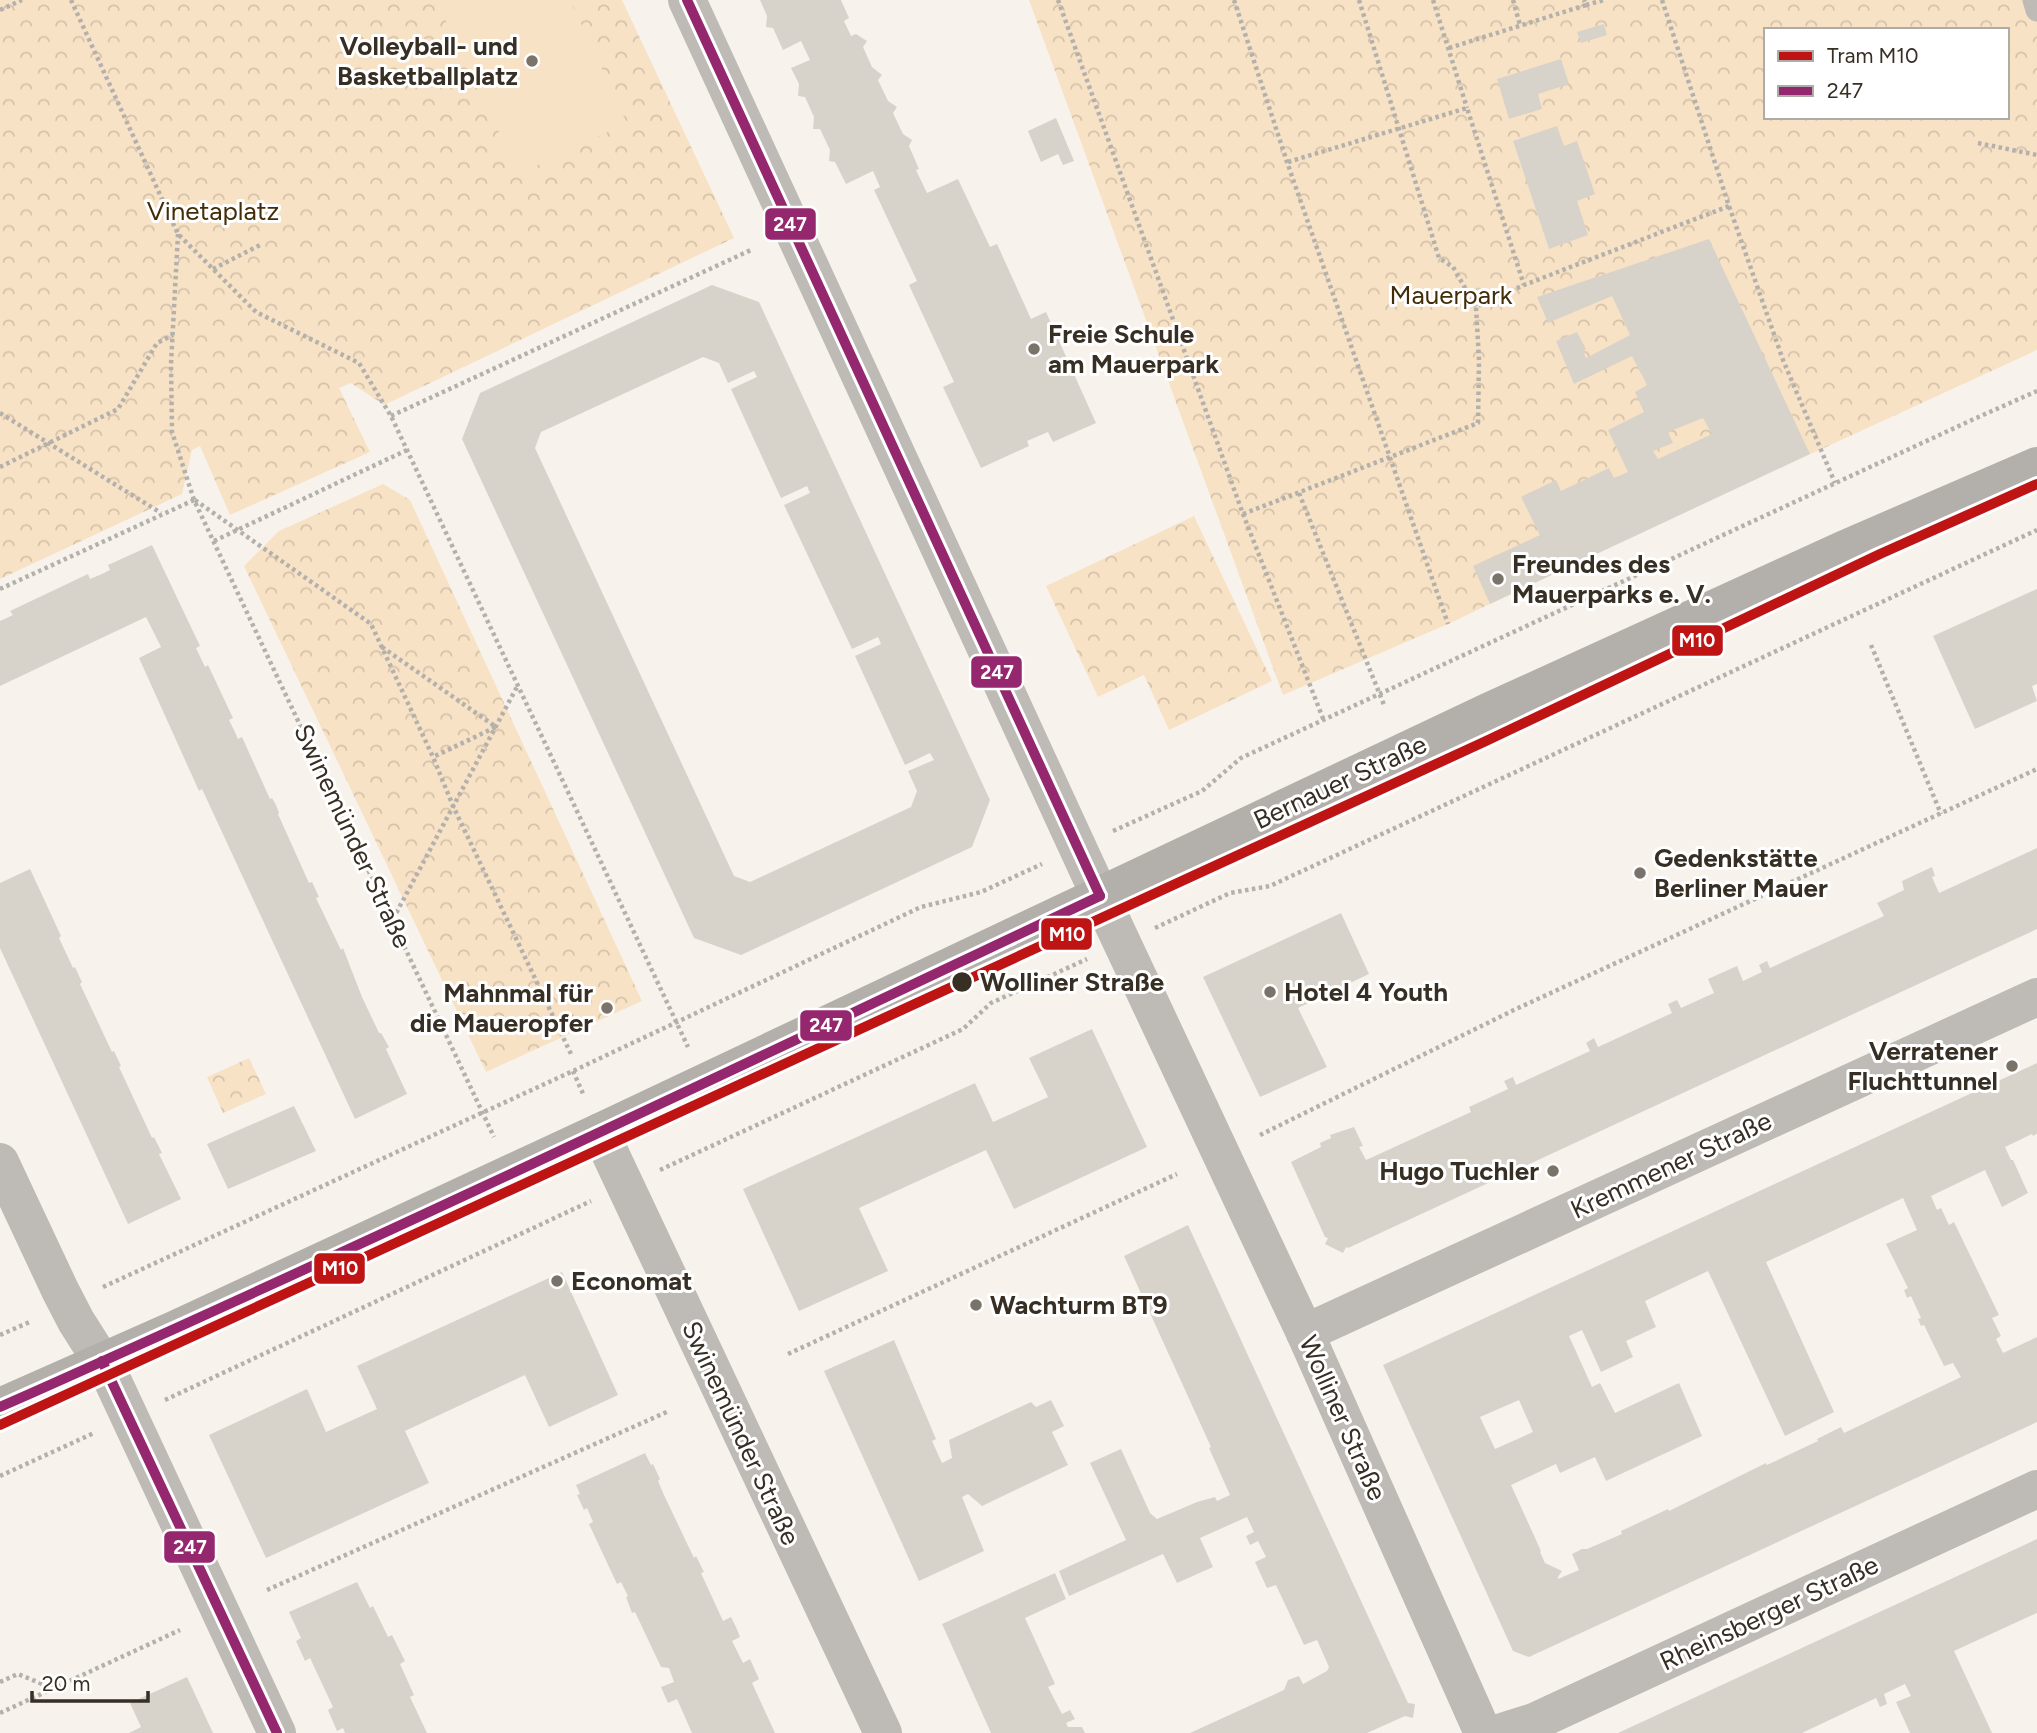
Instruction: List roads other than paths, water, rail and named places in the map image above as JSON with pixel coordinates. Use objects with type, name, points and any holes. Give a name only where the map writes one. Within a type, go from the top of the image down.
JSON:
[{"type":"main road","name":"Bernauer Straße","points":[[0,1407],[600,1132],[1499,707],[1845,549],[2037,466]]},
{"type":"street","name":"Wolliner Straße","points":[[687,0],[1100,897],[1306,1333],[1483,1733]]},
{"type":"street","name":"Kremmener Straße","points":[[1306,1333],[2037,997]]},
{"type":"street","name":"Swinemünder Straße","points":[[600,1132],[883,1733]]},
{"type":"street","points":[[0,1162],[53,1278],[109,1373],[277,1733]]},
{"type":"street","name":"Rheinsberger Straße","points":[[1499,1733],[1534,1722],[2037,1489]]},
{"type":"lane","points":[[2034,0],[2037,10]]},
{"type":"tram line","name":"M10","points":[[0,1425],[1486,741],[1880,554],[2037,484]]},
{"type":"place","name":"Volleyball- und Basketballplatz","points":[[532,61]]},
{"type":"place","name":"Freie Schule am Mauerpark","points":[[1034,349]]},
{"type":"place","name":"Freundes des Mauerparks e. V.","points":[[1498,579]]},
{"type":"place","name":"Gedenkstätte Berliner Mauer","points":[[1640,873]]},
{"type":"place","name":"Wolliner Straße","points":[[962,982]]},
{"type":"place","name":"Hotel 4 Youth","points":[[1270,992]]},
{"type":"place","name":"Mahnmal für die Maueropfer","points":[[607,1008]]},
{"type":"place","name":"Verratener Fluchttunnel","points":[[2012,1066]]},
{"type":"place","name":"Hugo Tuchler","points":[[1553,1171]]},
{"type":"place","name":"Economat","points":[[557,1281]]},
{"type":"place","name":"Wachturm BT9","points":[[976,1305]]},
{"type":"park label","name":"Vinetaplatz","points":[[213,211]]},
{"type":"park label","name":"Mauerpark","points":[[1451,295]]}]
